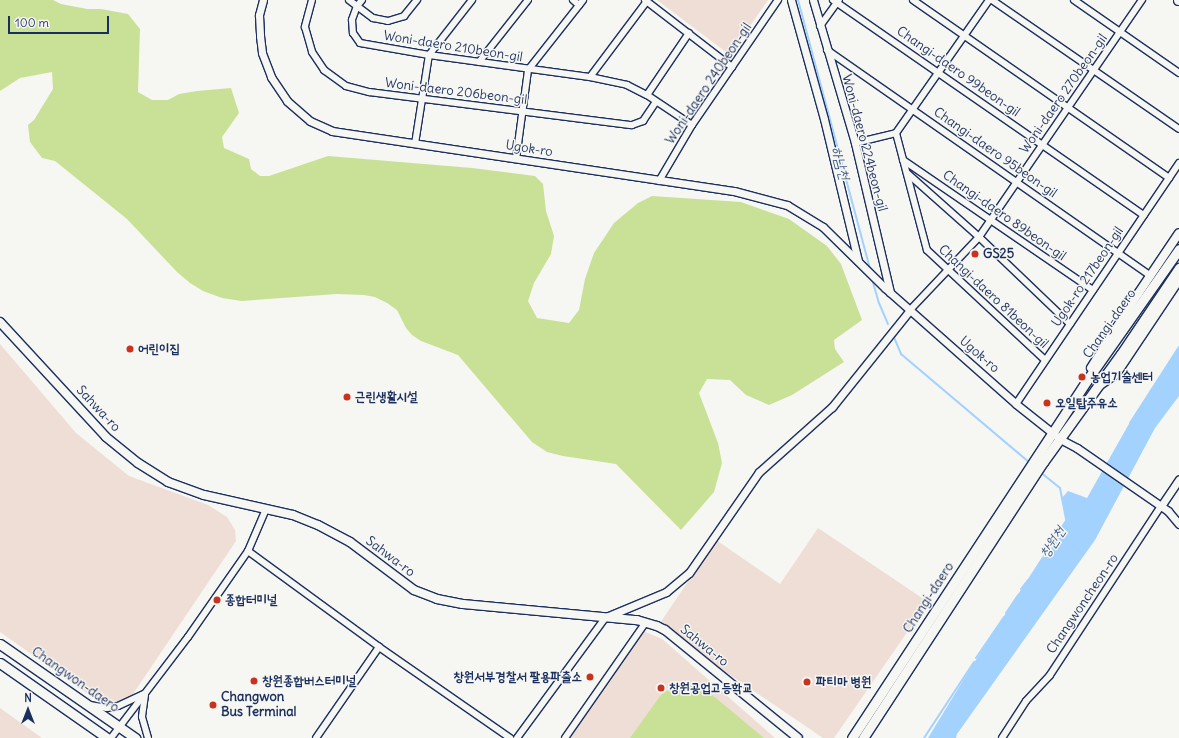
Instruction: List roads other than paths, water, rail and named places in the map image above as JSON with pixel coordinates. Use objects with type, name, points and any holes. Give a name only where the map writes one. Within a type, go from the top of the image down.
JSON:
[{"type":"main road","points":[[1087,380],[1093,364],[1179,233]]},
{"type":"main road","name":"Changi-daero","points":[[1040,459],[1052,432],[1179,249]]},
{"type":"main road","name":"Changi-daero","points":[[1040,459],[1070,427],[1179,268]]},
{"type":"main road","points":[[1100,385],[1116,374],[1179,280]]},
{"type":"main road","name":"Sahwa-ro","points":[[0,322],[106,437],[138,463],[152,472],[186,489],[293,515],[337,534],[406,585],[429,597],[463,604],[646,622],[665,630],[797,737]]},
{"type":"main road","points":[[1030,474],[1040,459]]},
{"type":"main road","name":"Changi-daero","points":[[852,738],[1030,474]]},
{"type":"main road","name":"Changi-daero","points":[[863,738],[1030,474]]},
{"type":"main road","name":"Changwon-daero","points":[[0,644],[135,738]]},
{"type":"main road","points":[[0,663],[108,738]]},
{"type":"street","name":"Ugok-ro","points":[[263,0],[259,15],[262,53],[271,77],[287,101],[310,121],[332,131],[734,191],[787,205],[823,227],[887,290],[1016,404],[1060,439],[1161,506],[1174,517],[1179,524]]},
{"type":"street","name":"Woni-daero 206beon-gil","points":[[312,0],[309,4],[305,27],[312,52],[324,70],[346,86],[369,92],[632,125],[643,121],[656,102]]},
{"type":"street","points":[[349,0],[373,18],[388,21],[404,16],[417,0]]},
{"type":"street","name":"Woni-daero 210beon-gil","points":[[362,0],[357,6],[352,20],[353,33],[360,42],[429,55],[590,78],[627,85],[647,95],[692,126]]},
{"type":"street","points":[[415,144],[429,55],[472,0]]},
{"type":"street","points":[[479,62],[528,0]]},
{"type":"street","points":[[516,159],[521,111],[528,70],[581,3],[573,0]]},
{"type":"street","name":"Woni-daero 240beon-gil","points":[[659,181],[692,126],[778,0]]},
{"type":"street","points":[[791,0],[824,119],[860,265]]},
{"type":"street","name":"Woni-daero 224beon-gil","points":[[813,0],[826,50],[855,143],[887,290]]},
{"type":"street","points":[[913,0],[1169,178]]},
{"type":"street","points":[[855,143],[896,133],[914,109],[963,35],[989,0]]},
{"type":"street","points":[[992,0],[1179,129]]},
{"type":"street","points":[[1074,0],[1179,73]]},
{"type":"street","name":"Woni-daero 270beon-gil","points":[[910,310],[979,237],[1017,183],[1041,144],[1068,108],[1142,0]]},
{"type":"street","points":[[590,78],[646,1],[732,67]]},
{"type":"street","points":[[820,26],[837,1]]},
{"type":"street","name":"Changi-daero 99beon-gil","points":[[837,1],[1144,215]]},
{"type":"street","points":[[647,95],[689,34]]},
{"type":"street","name":"Changi-daero 95beon-gil","points":[[826,50],[914,109],[1017,183],[1150,275]]},
{"type":"street","name":"Changi-daero 81beon-gil","points":[[896,133],[927,250],[1045,360]]},
{"type":"street","name":"Changi-daero 89beon-gil","points":[[903,160],[1093,290]]},
{"type":"street","name":"Ugok-ro 217beon-gil","points":[[1016,404],[1179,163]]},
{"type":"street","points":[[907,172],[979,237],[1070,324]]},
{"type":"street","points":[[517,738],[606,617],[666,592],[689,573],[759,472],[832,407],[910,310]]},
{"type":"street","name":"Changwoncheon-ro","points":[[1002,738],[1026,701],[1050,675],[1179,479]]},
{"type":"street","points":[[111,738],[188,637],[248,551],[266,509]]},
{"type":"street","points":[[248,551],[378,647],[510,738]]},
{"type":"street","points":[[565,738],[646,622]]},
{"type":"street","points":[[316,738],[378,647]]},
{"type":"street","points":[[86,704],[107,708],[118,706],[145,693]]},
{"type":"street","points":[[145,693],[142,717],[148,738]]},
{"type":"water","points":[[1179,347],[1179,396],[1155,428],[1095,540],[957,734],[956,738],[928,738],[970,669],[1066,520],[1062,498],[1068,491],[1087,498],[1130,422]]},
{"type":"waterway","name":"하남천","points":[[798,0],[870,269]]},
{"type":"waterway","name":"하남천","points":[[872,279],[879,303],[888,324]]},
{"type":"waterway","points":[[893,335],[901,354],[1030,463]]},
{"type":"waterway","name":"창원천","points":[[1130,423],[1179,347]]},
{"type":"waterway","points":[[1039,471],[1060,488],[1066,520]]},
{"type":"waterway","name":"창원천","points":[[1051,544],[1066,521]]},
{"type":"waterway","name":"창원천","points":[[1021,589],[1028,580]]},
{"type":"waterway","name":"창원천","points":[[1006,613],[1018,595]]},
{"type":"waterway","name":"창원천","points":[[976,658],[1004,617]]},
{"type":"waterway","name":"창원천","points":[[924,738],[974,662]]},
{"type":"place","name":"GS25","points":[[975,254]]},
{"type":"place","name":"어린이집","points":[[130,349]]},
{"type":"place","name":"농업기술센터","points":[[1082,377]]},
{"type":"place","name":"근린생활시설","points":[[347,397]]},
{"type":"place","name":"오일탑주유소","points":[[1047,403]]},
{"type":"place","name":"종합터미널","points":[[217,600]]},
{"type":"place","name":"창원서부경찰서 팔용파출소","points":[[590,677]]},
{"type":"place","name":"창원종합버스터미널","points":[[254,681]]},
{"type":"place","name":"파티마 병원","points":[[807,682]]},
{"type":"place","name":"창원공업고등학교","points":[[661,688]]},
{"type":"place","name":"Changwon Bus Terminal","points":[[213,705]]}]
